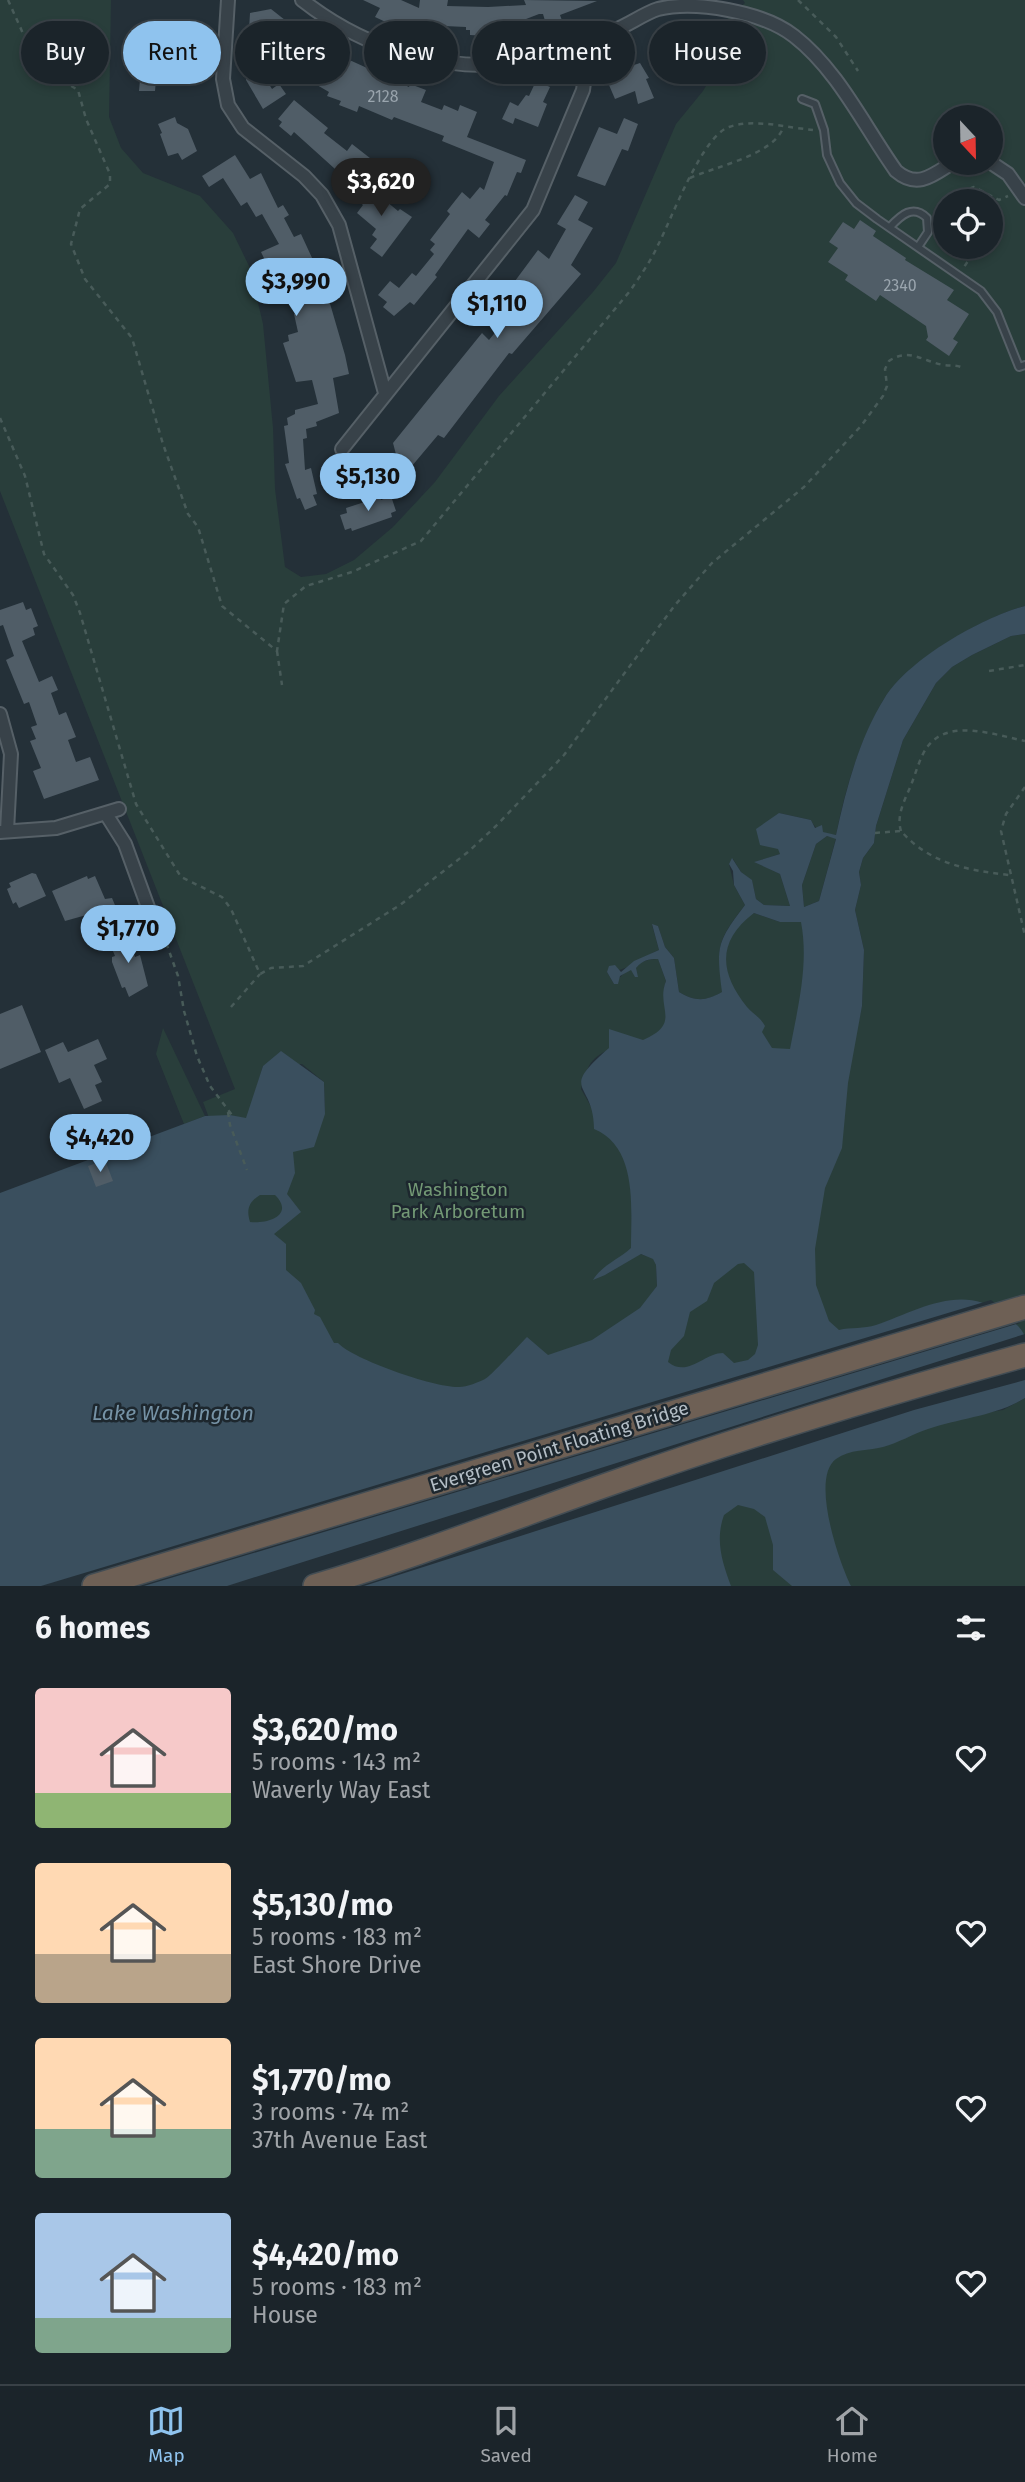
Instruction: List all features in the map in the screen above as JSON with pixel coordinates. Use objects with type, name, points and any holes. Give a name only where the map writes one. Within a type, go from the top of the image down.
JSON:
[{"type":"highway","name":"Evergreen Point Floating Bridge","points":[[94,1586],[1025,1307]]},
{"type":"highway","points":[[315,1586],[379,1567],[618,1481],[791,1424],[1025,1355]]},
{"type":"street","points":[[229,0],[223,79],[228,105],[243,128],[304,176],[322,195],[339,225],[385,393]]},
{"type":"street","points":[[302,0],[358,37],[419,58],[472,63]]},
{"type":"street","points":[[650,0],[666,6],[729,8],[774,23],[820,60],[899,174],[911,180],[923,180],[933,174]]},
{"type":"street","points":[[634,21],[666,6]]},
{"type":"street","points":[[342,449],[533,210],[584,84]]},
{"type":"street","points":[[1003,171],[1025,198]]},
{"type":"street","points":[[0,714],[11,754],[4,832],[56,828],[119,809]]},
{"type":"street","points":[[106,814],[125,844],[153,921],[159,925]]},
{"type":"lane","points":[[803,99],[815,104],[824,130],[827,155],[840,183],[856,203],[981,291],[997,312],[1018,367],[1025,365]]},
{"type":"lane","points":[[890,227],[905,213],[914,210],[922,212],[927,218],[928,232],[918,247]]},
{"type":"path","points":[[8,0],[30,49],[48,72],[78,90],[86,119],[110,174],[110,184],[80,209],[74,224],[71,244],[85,279],[132,338],[139,370],[163,444],[188,514],[198,527],[222,606],[277,652]]},
{"type":"path","points":[[798,0],[836,37],[858,71]]},
{"type":"path","points":[[282,685],[277,652],[284,604],[306,586],[352,572],[421,541],[630,291],[657,248],[690,178],[715,134],[729,127],[749,123],[824,130]]},
{"type":"path","points":[[690,178],[743,160],[780,135],[783,127]]},
{"type":"path","points":[[1003,198],[1011,193]]},
{"type":"path","points":[[958,275],[968,261],[966,259]]},
{"type":"path","points":[[231,1007],[260,974],[271,968],[303,966],[400,905],[468,852],[496,826],[564,755],[675,605],[712,563],[804,488],[861,426],[883,396],[887,386],[884,369],[889,361],[903,355],[920,355],[943,365],[961,367]]},
{"type":"path","points":[[0,418],[25,475],[44,554],[73,595],[80,613],[110,723],[136,804],[181,877],[222,897],[231,909],[260,974]]},
{"type":"path","points":[[989,671],[1025,665]]},
{"type":"path","points":[[1009,875],[986,873],[933,859],[916,849],[901,831],[898,821],[927,747],[941,733],[968,730],[1025,741]]},
{"type":"path","points":[[1025,787],[1003,823],[1002,839],[1025,936]]},
{"type":"path","points":[[875,834],[901,831]]},
{"type":"path","points":[[159,925],[178,976],[184,1011],[197,1056],[210,1086],[232,1115]]},
{"type":"path","points":[[227,1109],[230,1125],[247,1170]]},
{"type":"green space","name":"Washington Park Arboretum","points":[[0,0],[111,0],[109,117],[121,148],[143,173],[200,196],[233,233],[250,268],[263,324],[273,428],[275,489],[285,567],[301,577],[326,574],[354,560],[393,527],[435,482],[499,396],[593,292],[616,263],[676,124],[707,84],[766,84],[766,21],[725,21],[745,3],[743,0],[1025,0],[1025,606],[988,620],[947,642],[895,685],[875,714],[861,747],[836,835],[821,831],[811,820],[779,813],[780,854],[755,862],[780,874],[790,906],[764,905],[756,899],[752,881],[741,872],[733,859],[729,864],[734,885],[745,905],[729,927],[721,945],[723,992],[701,999],[679,992],[674,958],[665,947],[658,926],[652,925],[659,950],[627,967],[607,972],[614,984],[633,967],[658,959],[666,981],[664,992],[667,1018],[659,1032],[650,1038],[605,1052],[595,1058],[587,1070],[581,1089],[594,1112],[622,1130],[643,1247],[605,1275],[640,1254],[653,1258],[656,1265],[657,1286],[597,1373],[0,1444],[203,1224],[325,1114],[324,1082],[302,1064],[263,1066],[247,1119],[214,1131],[203,1102],[235,1089],[0,491]]},
{"type":"green space","points":[[1025,634],[1025,1337],[638,1406],[660,1308],[738,1213],[794,1326],[862,1006],[864,950],[855,910],[861,885],[859,872],[863,858],[874,843],[876,826],[903,740],[936,683],[952,667],[972,655],[1011,636]]},
{"type":"green space","points":[[827,836],[836,838],[819,901],[804,907],[802,885],[816,844]]},
{"type":"green space","points":[[754,913],[780,922],[802,915],[816,927],[799,1064],[766,1053],[733,991],[726,958],[728,942],[736,927]]},
{"type":"green space","points":[[163,1028],[205,1116],[184,1124],[156,1054]]},
{"type":"green space","points":[[1025,1398],[1025,1586],[839,1586],[802,1470],[904,1425],[1003,1410]]},
{"type":"green space","points":[[746,1482],[821,1586],[722,1586],[707,1534]]},
{"type":"water","name":"Lake Washington","points":[[1025,606],[1025,634],[1011,636],[972,655],[952,667],[936,683],[903,740],[876,826],[874,843],[863,858],[859,872],[861,885],[855,910],[864,950],[862,1006],[848,1083],[842,1148],[825,1188],[815,1249],[816,1285],[829,1321],[839,1330],[871,1326],[939,1302],[956,1300],[972,1300],[1003,1314],[1019,1327],[1025,1337],[1025,1398],[990,1413],[940,1425],[889,1445],[853,1452],[836,1459],[829,1469],[826,1501],[834,1540],[851,1586],[792,1586],[773,1570],[773,1545],[765,1517],[754,1509],[738,1505],[724,1515],[720,1533],[722,1560],[731,1586],[0,1586],[0,1193],[205,1116],[230,1115],[246,1118],[263,1066],[281,1051],[324,1082],[325,1114],[314,1147],[293,1152],[295,1173],[287,1194],[301,1212],[274,1234],[286,1244],[286,1270],[301,1283],[315,1310],[314,1314],[320,1317],[334,1343],[396,1372],[433,1383],[459,1387],[488,1377],[527,1337],[548,1355],[592,1340],[640,1308],[657,1286],[653,1259],[641,1254],[593,1280],[605,1267],[631,1248],[631,1198],[625,1164],[608,1138],[594,1129],[593,1113],[581,1080],[593,1062],[609,1048],[609,1029],[643,1040],[655,1034],[665,1021],[663,991],[666,981],[658,959],[646,960],[639,965],[636,968],[638,977],[635,977],[631,970],[620,976],[618,984],[614,984],[607,972],[609,966],[615,965],[621,972],[634,961],[659,950],[652,924],[658,926],[665,947],[674,958],[679,992],[701,999],[722,992],[719,964],[721,945],[745,905],[734,885],[733,871],[729,864],[732,858],[741,872],[752,880],[756,899],[764,905],[790,906],[780,874],[754,862],[780,854],[778,849],[760,845],[756,829],[779,813],[811,820],[815,828],[822,825],[823,832],[836,835],[860,747],[875,714],[895,684],[927,655],[947,642]],"holes":[[[827,836],[836,839],[819,901],[804,907],[802,885],[816,844]],[[754,913],[780,922],[801,922],[803,970],[790,1049],[772,1048],[762,1032],[765,1026],[747,1007],[731,981],[727,969],[728,946],[742,924]],[[260,1195],[275,1195],[280,1202],[281,1213],[271,1220],[250,1222],[248,1213]],[[744,1263],[754,1272],[758,1345],[755,1354],[748,1360],[734,1363],[723,1353],[689,1366],[675,1366],[668,1362],[671,1350],[684,1336],[690,1312],[707,1301],[714,1283],[738,1264]]]},
{"type":"pier","points":[[991,1300],[1020,1323],[144,1586],[41,1586]]},
{"type":"pier","points":[[1025,1334],[1025,1380],[914,1410],[364,1586],[227,1586]]},
{"type":"building","points":[[363,0],[401,0],[419,8],[420,0],[448,0],[447,6],[488,7],[526,5],[524,0],[597,1],[560,15],[562,21],[545,21],[543,14],[539,14],[521,21],[472,21],[472,35],[466,27],[458,27],[458,21],[384,21],[375,17],[380,8]]},
{"type":"building","points":[[271,9],[286,21],[250,21],[250,13]]},
{"type":"building","points":[[350,60],[364,67],[364,84],[402,84],[409,87],[410,84],[426,90],[421,102],[442,110],[444,105],[458,111],[460,105],[477,112],[467,137],[526,160],[521,173],[517,172],[507,196],[505,195],[485,220],[490,224],[479,238],[468,229],[435,275],[437,277],[414,305],[410,302],[394,316],[383,307],[387,302],[378,295],[390,281],[399,288],[412,273],[416,276],[434,254],[430,250],[435,244],[430,240],[450,214],[447,211],[462,192],[470,199],[480,187],[484,190],[494,162],[442,141],[444,136],[394,117],[392,120],[359,106],[357,112],[339,105],[341,101],[327,96],[329,92],[315,84],[350,84]]},
{"type":"building","points":[[640,63],[649,78],[646,79],[654,98],[638,104],[635,91],[615,99],[609,85],[635,84],[635,65]]},
{"type":"building","points":[[140,84],[156,84],[155,91],[139,91]]},
{"type":"building","points":[[248,84],[269,84],[272,89],[279,84],[286,94],[263,109]]},
{"type":"building","points":[[535,84],[550,87],[543,102],[547,104],[538,127],[515,118],[513,124],[502,119],[510,102],[518,106],[526,95],[529,96]]},
{"type":"building","points":[[294,100],[328,128],[324,133],[347,151],[352,144],[375,162],[355,187],[294,132],[291,136],[279,126],[282,122],[278,119]]},
{"type":"building","points":[[175,117],[177,123],[188,129],[197,151],[182,160],[178,153],[168,156],[158,124]]},
{"type":"building","points":[[624,118],[638,124],[628,151],[622,149],[605,186],[577,176],[599,127],[617,134]]},
{"type":"building","points":[[235,155],[250,179],[261,173],[278,208],[283,205],[289,215],[284,218],[294,237],[301,234],[313,260],[318,259],[319,264],[324,264],[328,282],[324,283],[349,374],[333,378],[339,413],[306,429],[307,438],[303,439],[305,470],[311,468],[317,494],[313,495],[317,505],[305,510],[300,498],[297,499],[285,464],[289,463],[284,426],[288,425],[287,418],[295,414],[295,410],[318,404],[312,380],[296,382],[283,343],[289,341],[288,335],[298,332],[294,314],[298,313],[293,290],[281,293],[261,252],[279,244],[262,214],[256,217],[247,202],[241,206],[223,178],[209,187],[202,176]]},
{"type":"building","points":[[363,182],[398,211],[400,209],[412,217],[382,257],[370,248],[377,239],[372,235],[376,229],[357,213],[363,205],[352,195]]},
{"type":"building","points":[[575,195],[588,202],[578,220],[593,228],[571,265],[581,274],[512,354],[509,353],[444,438],[438,435],[406,473],[396,464],[398,462],[393,443],[482,333],[489,340],[506,319],[509,321],[531,293],[515,281],[538,250],[549,259],[566,229],[557,224]]},
{"type":"building","points":[[860,220],[876,231],[873,236],[906,258],[905,260],[954,290],[947,300],[969,314],[953,339],[958,342],[949,356],[926,340],[926,326],[880,295],[876,301],[845,280],[848,275],[828,262],[838,248],[829,242],[843,222],[854,229]]},
{"type":"building","points":[[391,496],[396,511],[391,513],[392,517],[352,531],[351,528],[345,530],[340,515],[347,513],[346,508]]},
{"type":"building","points":[[23,602],[26,610],[31,608],[38,626],[33,628],[35,635],[22,641],[39,682],[52,676],[58,690],[51,693],[59,715],[66,712],[76,737],[68,740],[76,762],[90,757],[99,780],[44,799],[33,771],[41,768],[30,741],[36,739],[31,727],[37,725],[29,702],[24,704],[6,660],[14,656],[3,625],[0,626],[0,610]]},
{"type":"building","points":[[32,873],[36,874],[46,896],[19,908],[16,902],[13,904],[7,889],[11,887],[9,883]]},
{"type":"building","points":[[87,876],[88,879],[95,876],[105,899],[112,898],[117,910],[93,920],[90,914],[65,921],[52,891]]},
{"type":"building","points":[[126,932],[135,957],[140,955],[148,986],[129,997],[125,987],[122,988],[112,962],[112,957],[115,956],[108,939]]},
{"type":"building","points":[[22,1005],[41,1052],[0,1069],[0,1014]]},
{"type":"building","points":[[98,1039],[107,1059],[94,1065],[102,1082],[95,1085],[102,1101],[84,1109],[70,1078],[59,1083],[45,1050],[63,1042],[68,1052]]},
{"type":"building","points":[[105,1160],[113,1181],[96,1187],[88,1166]]}]
